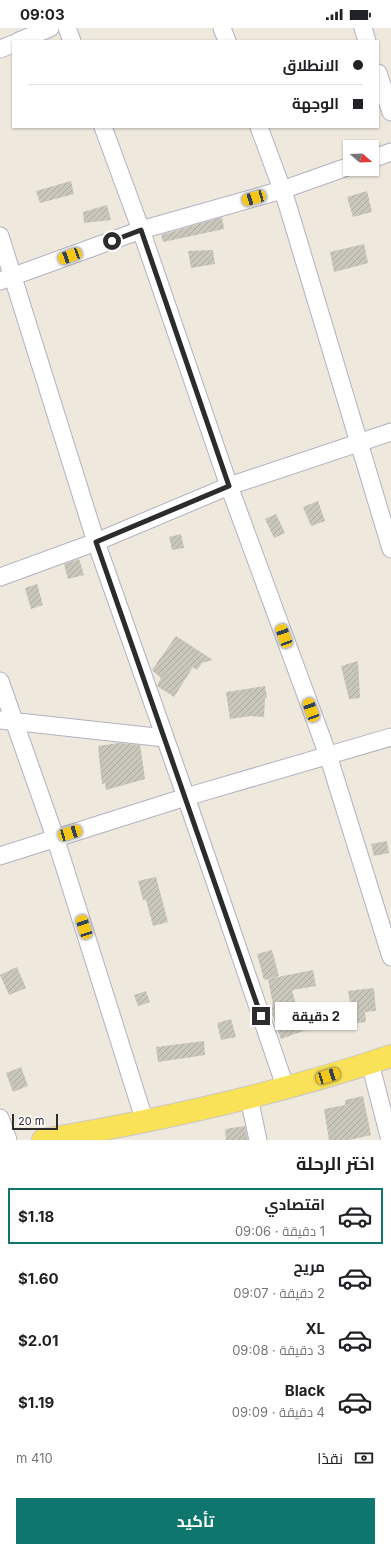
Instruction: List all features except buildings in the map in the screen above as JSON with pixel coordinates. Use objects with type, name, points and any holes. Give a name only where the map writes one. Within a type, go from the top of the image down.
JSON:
[{"type":"main road","points":[[43,1140],[102,1135],[145,1122],[286,1088],[391,1056]]},
{"type":"street","points":[[21,40],[50,28]]},
{"type":"street","points":[[67,28],[72,40]]},
{"type":"street","points":[[222,28],[227,40]]},
{"type":"street","points":[[363,28],[367,40]]},
{"type":"street","points":[[0,49],[12,44]]},
{"type":"street","points":[[379,76],[391,112]]},
{"type":"street","points":[[103,128],[141,230],[229,486],[328,755],[391,957]]},
{"type":"street","points":[[259,128],[282,190],[391,549]]},
{"type":"street","points":[[379,156],[391,152]]},
{"type":"street","points":[[7,279],[141,230],[282,190],[343,168]]},
{"type":"street","points":[[0,236],[7,279],[96,542],[286,1088]]},
{"type":"street","points":[[0,577],[96,542],[229,486],[391,432]]},
{"type":"street","points":[[0,681],[7,720],[55,837],[145,1122]]},
{"type":"street","points":[[7,720],[165,738]]},
{"type":"street","points":[[0,856],[55,837],[186,797],[391,737]]},
{"type":"street","points":[[370,1063],[390,1140]]},
{"type":"street","points":[[249,1098],[258,1140]]},
{"type":"street","points":[[0,1118],[8,1140]]},
{"type":"route","points":[[112,241],[141,230],[229,486],[96,542],[261,1016]]}]
